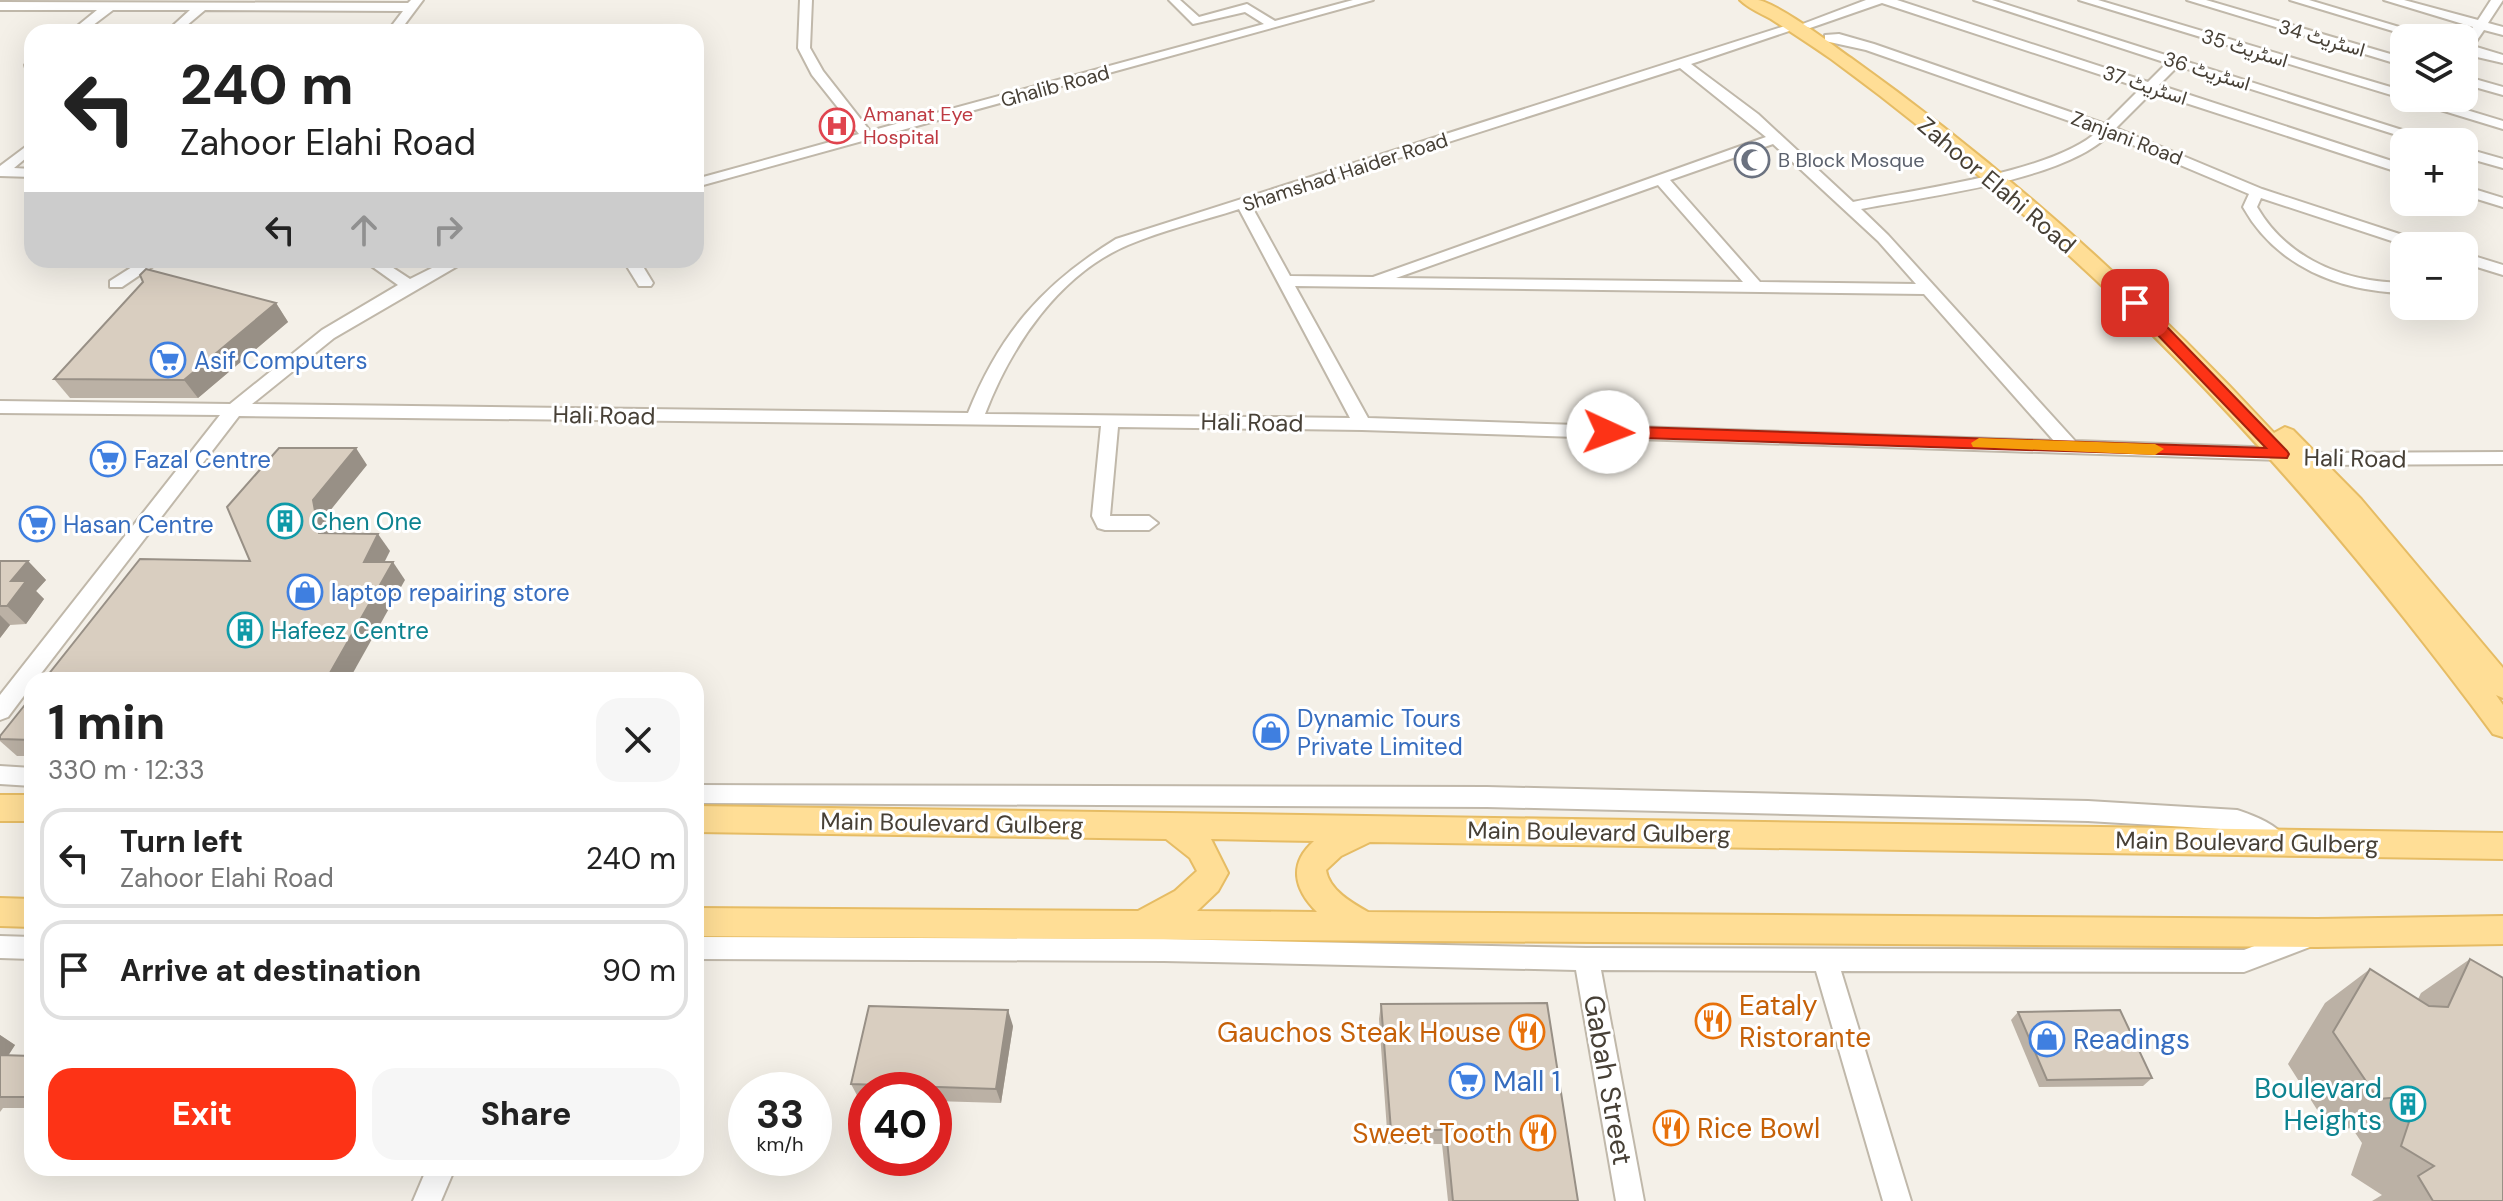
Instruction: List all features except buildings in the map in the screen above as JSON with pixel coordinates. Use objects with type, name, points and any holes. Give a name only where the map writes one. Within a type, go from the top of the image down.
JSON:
[{"type":"main road","name":"Zahoor Elahi Road","points":[[1748,0],[1829,38],[2152,301],[2352,505],[2503,687]]},
{"type":"main road","name":"Zahoor Elahi Road","points":[[1761,0],[2001,176],[2135,303],[2281,454],[2443,643],[2503,726]]},
{"type":"main road","points":[[0,808],[24,808]]},
{"type":"main road","name":"Main Boulevard Gulberg","points":[[704,819],[2500,844]]},
{"type":"main road","points":[[1139,923],[1176,908],[1202,891],[1213,873],[1201,849],[1172,826]]},
{"type":"main road","points":[[1361,925],[1328,905],[1311,882],[1311,869],[1323,850],[1366,829]]},
{"type":"main road","points":[[0,912],[24,913]]},
{"type":"main road","points":[[704,922],[2317,933],[2503,930]]},
{"type":"street","points":[[806,0],[804,48],[817,72],[867,136]]},
{"type":"street","points":[[1298,0],[1317,14]]},
{"type":"street","name":"Ghalib Road","points":[[704,181],[1367,0]]},
{"type":"street","name":"Shamshad Haider Road","points":[[974,420],[989,378],[1015,333],[1049,293],[1091,260],[1121,242],[1878,0]]},
{"type":"street","name":"اسٹریٹ 37","points":[[1885,0],[2389,165]]},
{"type":"street","name":"اسٹریٹ 36","points":[[1980,0],[2176,61],[2417,122]]},
{"type":"street","name":"اسٹریٹ 35","points":[[2085,0],[2193,10],[2310,51],[2390,88]]},
{"type":"street","points":[[2296,0],[2390,27]]},
{"type":"street","points":[[2310,51],[2350,0]]},
{"type":"street","points":[[2390,0],[2503,31]]},
{"type":"street","points":[[1174,1],[1197,21],[1247,8],[1273,25]]},
{"type":"street","points":[[2478,30],[2496,1]]},
{"type":"street","points":[[0,2],[109,7],[412,4]]},
{"type":"street","points":[[179,24],[196,4]]},
{"type":"street","points":[[398,24],[412,4]]},
{"type":"street","points":[[87,24],[109,7]]},
{"type":"street","name":"اسٹریٹ 34","points":[[2193,10],[2310,51],[2390,60]]},
{"type":"street","name":"Zanjani Road","points":[[1829,38],[1851,41],[2106,129],[2165,150],[2257,192],[2390,236]]},
{"type":"street","points":[[2478,52],[2503,59]]},
{"type":"street","points":[[1849,207],[2001,176],[2074,153],[2096,140],[2176,61]]},
{"type":"street","points":[[1680,62],[1776,138],[1883,238],[2069,446]]},
{"type":"street","points":[[2478,84],[2503,91]]},
{"type":"street","points":[[2389,165],[2417,122],[2503,125]]},
{"type":"street","points":[[1367,283],[1776,138]]},
{"type":"street","points":[[0,172],[24,152]]},
{"type":"street","points":[[2478,156],[2503,164]]},
{"type":"street","points":[[0,172],[24,173]]},
{"type":"street","points":[[1661,179],[1756,287]]},
{"type":"street","points":[[2257,192],[2250,207],[2255,219],[2301,260],[2354,285],[2390,287]]},
{"type":"street","points":[[2478,195],[2503,203]]},
{"type":"street","points":[[1244,205],[1362,424]]},
{"type":"street","points":[[2478,262],[2503,270]]},
{"type":"street","points":[[116,284],[141,268]]},
{"type":"street","points":[[383,268],[409,285]]},
{"type":"street","points":[[30,672],[234,410],[328,334],[409,285],[444,268]]},
{"type":"street","points":[[636,268],[645,283]]},
{"type":"street","points":[[1284,281],[1929,289]]},
{"type":"street","points":[[48,407],[68,385]]},
{"type":"street","name":"Hali Road","points":[[0,407],[1362,424],[2069,446],[2281,454],[2309,459],[2503,458]]},
{"type":"street","points":[[1110,421],[1101,516],[1105,523],[1149,523]]},
{"type":"street","points":[[0,711],[24,680]]},
{"type":"street","points":[[0,775],[24,776]]},
{"type":"street","points":[[704,794],[1487,797],[2088,811],[2237,820],[2252,825],[2277,843]]},
{"type":"street","points":[[704,948],[1164,950],[1586,959],[2244,961],[2317,933]]},
{"type":"street","points":[[0,947],[24,948]]},
{"type":"street","name":"Gabah Street","points":[[1586,959],[1630,1201]]},
{"type":"street","points":[[1825,960],[1897,1201]]},
{"type":"street","points":[[427,1201],[438,1176]]},
{"type":"slow traffic","points":[[1979,443],[2155,449]]},
{"type":"place","name":"Amanat Eye Hospital","points":[[837,126]]},
{"type":"place","name":"B Block Mosque","points":[[1752,160]]},
{"type":"place","name":"Asif Computers","points":[[168,360]]},
{"type":"place","name":"Fazal Centre","points":[[108,459]]},
{"type":"place","name":"Chen One","points":[[285,521]]},
{"type":"place","name":"Hasan Centre","points":[[37,524]]},
{"type":"place","name":"laptop repairing store","points":[[305,592]]},
{"type":"place","name":"Hafeez Centre","points":[[245,630]]},
{"type":"place","name":"Dynamic Tours Private Limited","points":[[1271,732]]},
{"type":"place","name":"Eataly Ristorante","points":[[1713,1021]]},
{"type":"place","name":"Gauchos Steak House","points":[[1527,1032]]},
{"type":"place","name":"Readings","points":[[2047,1039]]},
{"type":"place","name":"Mall 1","points":[[1467,1081]]},
{"type":"place","name":"Boulevard Heights","points":[[2408,1104]]},
{"type":"place","name":"Rice Bowl","points":[[1671,1128]]},
{"type":"place","name":"Sweet Tooth","points":[[1538,1133]]},
{"type":"route","points":[[1608,432],[2281,454],[2135,303]]}]
